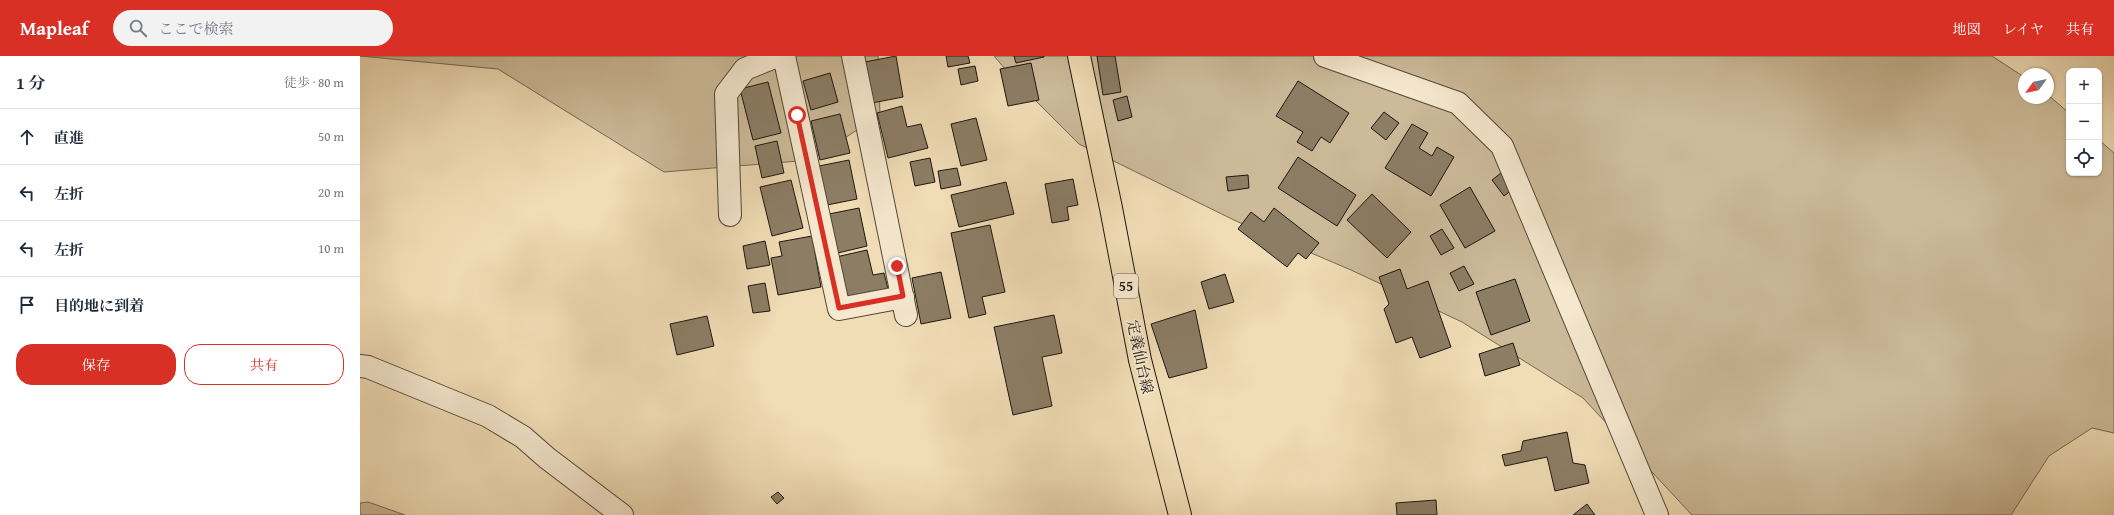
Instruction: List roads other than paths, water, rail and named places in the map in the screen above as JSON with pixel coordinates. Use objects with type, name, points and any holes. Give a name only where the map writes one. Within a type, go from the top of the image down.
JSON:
[{"type":"main road","name":"定義仙台線","points":[[1079,56],[1111,208],[1140,360],[1180,515]]},
{"type":"street","points":[[730,215],[726,94],[745,69],[777,56]]},
{"type":"street","points":[[784,56],[839,308],[905,306],[854,56]]},
{"type":"street","points":[[1325,56],[1458,103],[1502,146],[1657,515]]},
{"type":"street","points":[[360,366],[368,367],[488,416],[523,437],[547,458],[622,515]]}]
